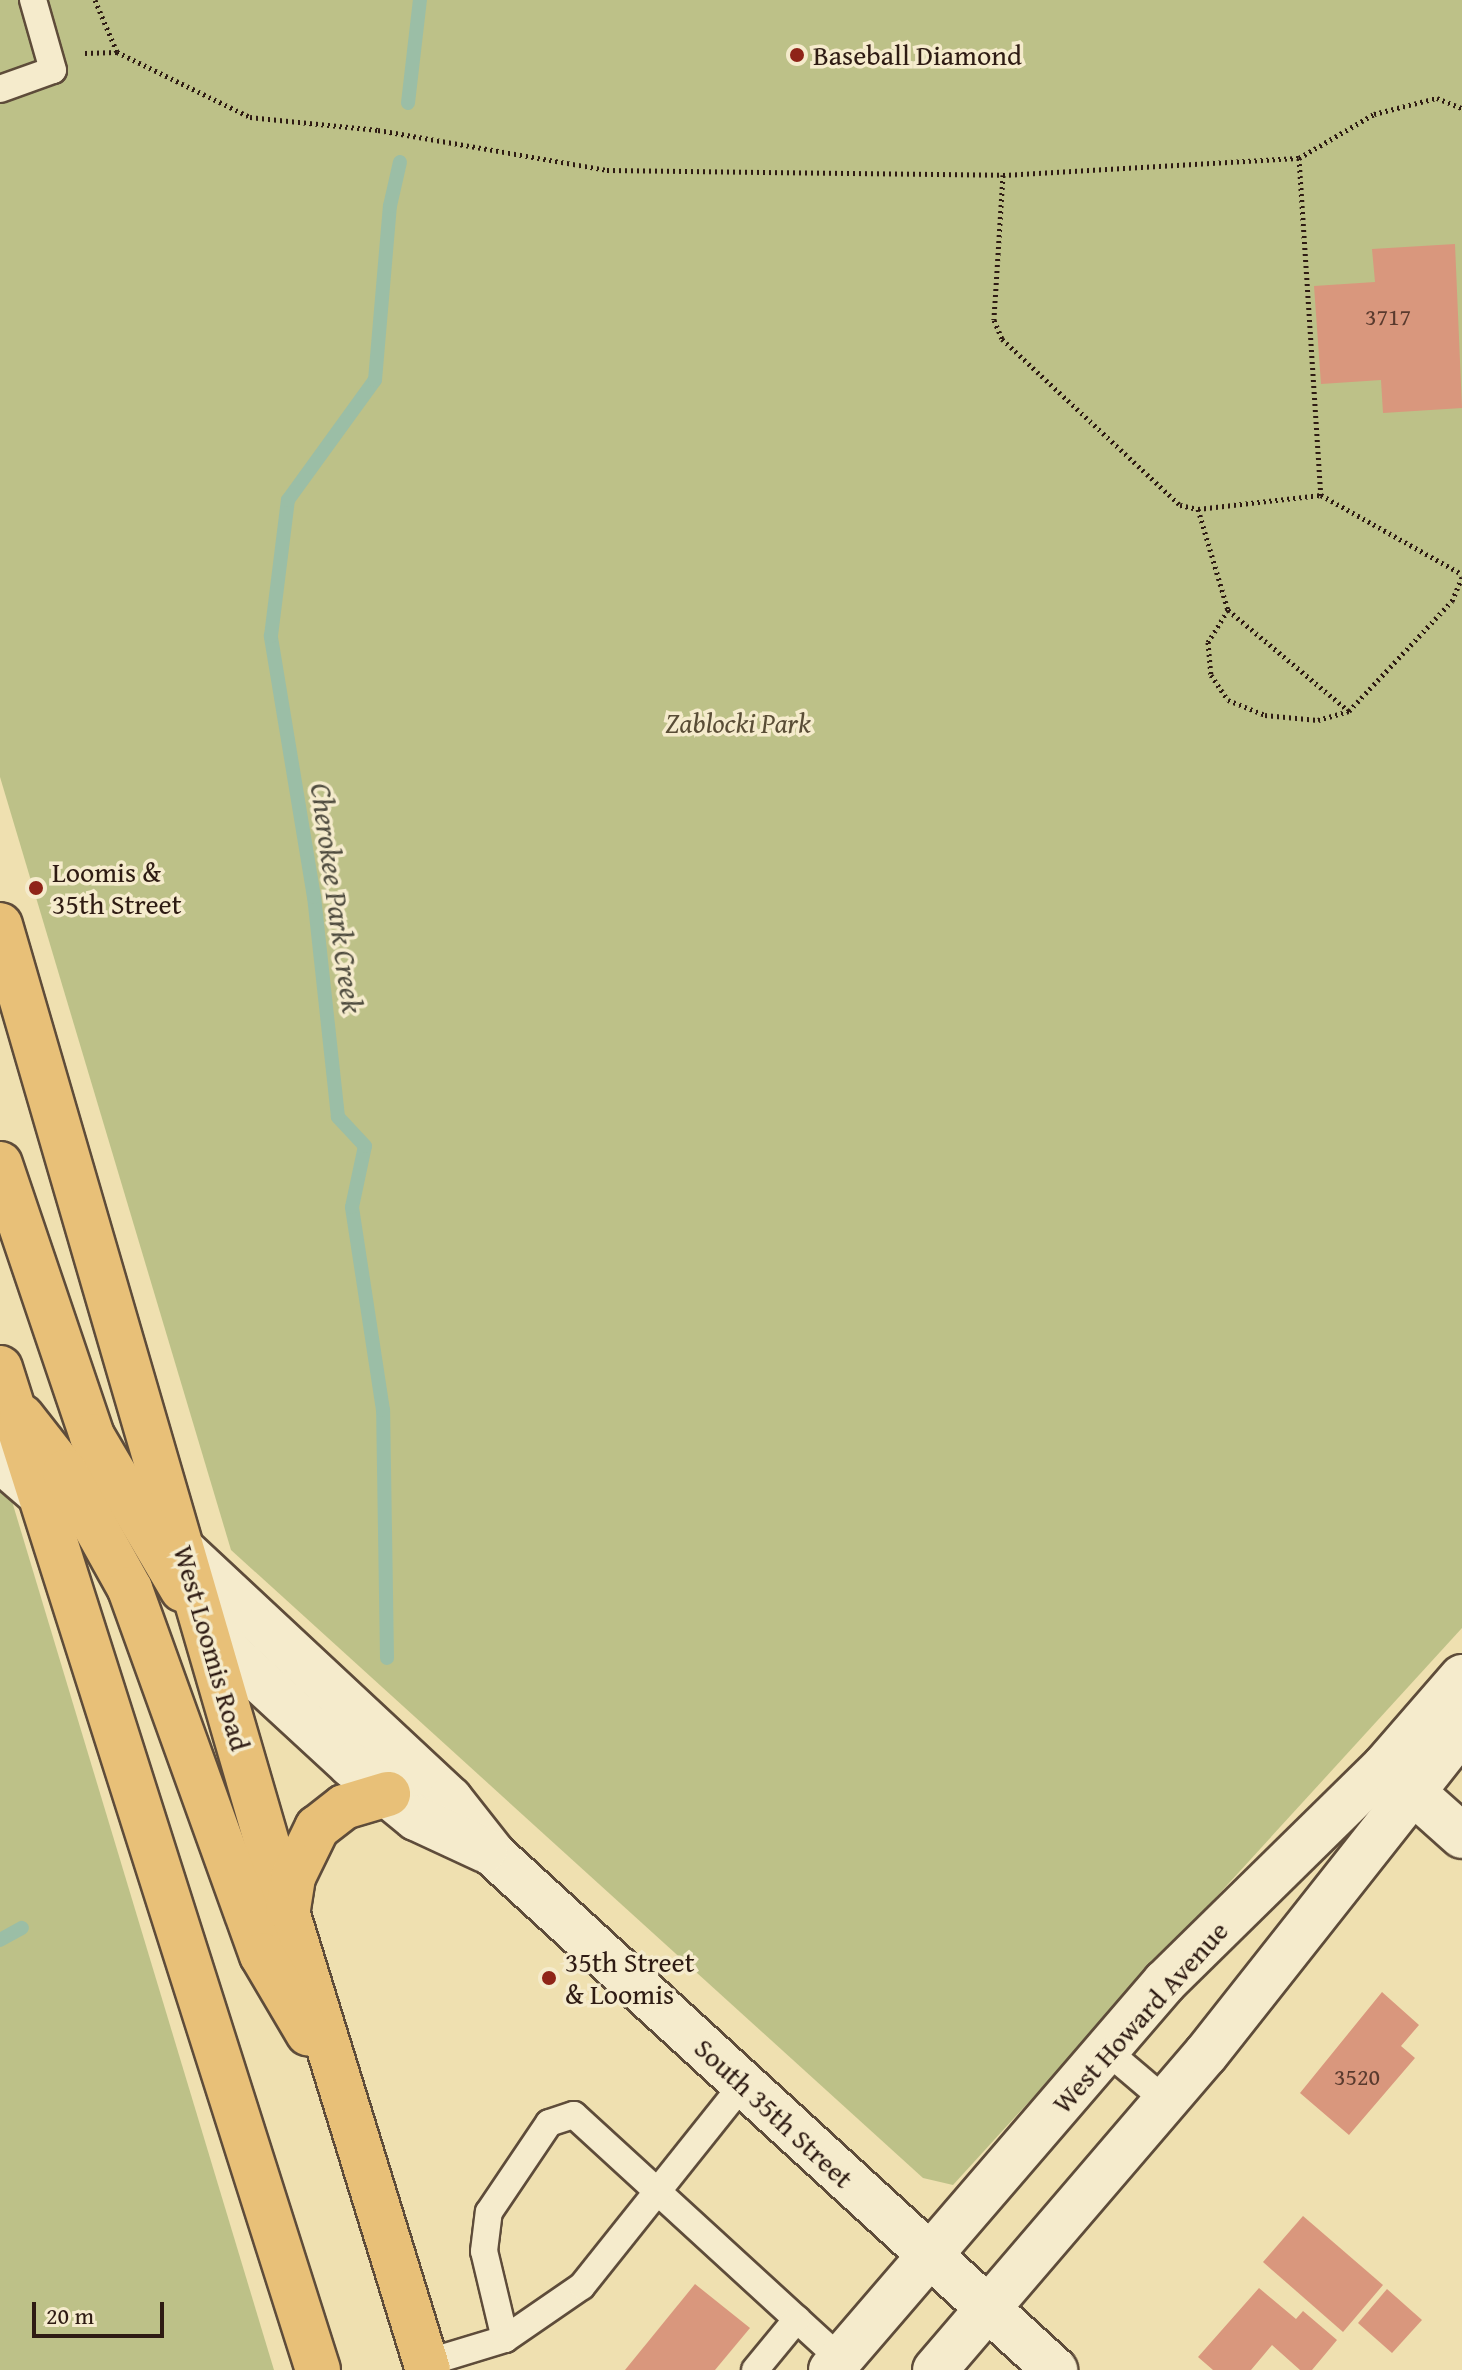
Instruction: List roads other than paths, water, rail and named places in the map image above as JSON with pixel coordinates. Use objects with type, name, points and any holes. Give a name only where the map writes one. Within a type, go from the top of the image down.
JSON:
[{"type":"main road","name":"West Loomis Road","points":[[0,925],[288,1915],[427,2367]]},
{"type":"main road","points":[[0,1164],[92,1436],[158,1556],[202,1616]]},
{"type":"main road","points":[[3,1387],[318,2370]]},
{"type":"main road","points":[[3,1387],[65,1472],[130,1589],[262,1955],[295,2015],[340,2077]]},
{"type":"main road","points":[[288,1915],[293,1877],[317,1828],[344,1807],[388,1794]]},
{"type":"street","points":[[0,1460],[35,1490]]},
{"type":"street","name":"South 35th Street","points":[[184,1551],[439,1789],[494,1855],[1055,2370]]},
{"type":"street","name":"South 35th Street","points":[[202,1616],[251,1673],[416,1818],[494,1855]]},
{"type":"street","name":"West Howard Avenue","points":[[935,2370],[1166,2101],[1398,1779],[1462,1677]]},
{"type":"street","name":"West Howard Avenue","points":[[836,2364],[1165,1982],[1398,1779],[1462,1730]]},
{"type":"street","points":[[1398,1779],[1462,1836]]},
{"type":"lane","points":[[0,89],[53,70],[33,0]]},
{"type":"lane","points":[[1106,2050],[1166,2101]]},
{"type":"lane","points":[[427,2367],[505,2339],[582,2286],[743,2084]]},
{"type":"lane","points":[[505,2339],[484,2251],[489,2212],[549,2123],[574,2115],[797,2319],[836,2364]]},
{"type":"lane","points":[[755,2370],[797,2319]]},
{"type":"waterway","name":"Cherokee Park Creek","points":[[408,103],[420,0]]},
{"type":"waterway","name":"Cherokee Park Creek","points":[[387,1658],[383,1410],[352,1207],[365,1146],[338,1117],[314,897],[271,636],[288,500],[375,380],[390,206],[400,162]]},
{"type":"waterway","name":"Cherokee Park Creek","points":[[0,1940],[22,1928]]},
{"type":"place","name":"Baseball Diamond","points":[[797,55]]},
{"type":"place","name":"Loomis & 35th Street","points":[[36,888]]},
{"type":"place","name":"35th Street & Loomis","points":[[549,1978]]},
{"type":"park label","name":"Zablocki Park","points":[[738,723]]}]
